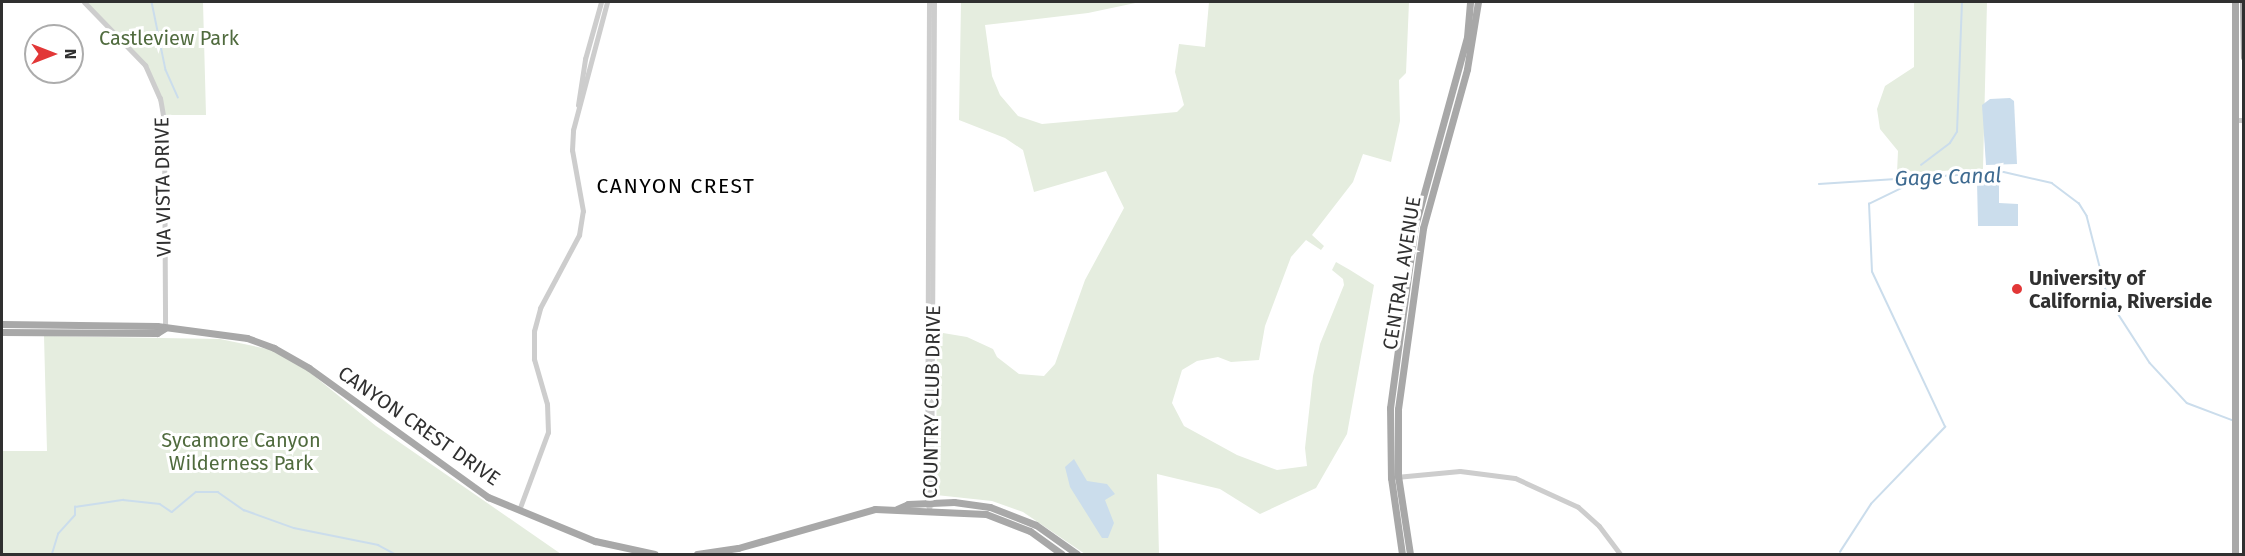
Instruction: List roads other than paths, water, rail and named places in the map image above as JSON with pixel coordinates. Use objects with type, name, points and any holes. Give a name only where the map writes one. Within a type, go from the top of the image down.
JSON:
[{"type":"main road","name":"CENTRAL AVENUE","points":[[1402,555],[1390,408],[1410,259],[1420,204],[1467,37],[1470,2]]},
{"type":"main road","name":"CENTRAL AVENUE","points":[[1410,555],[1394,477],[1398,409],[1418,260],[1428,206],[1474,38],[1478,2]]},
{"type":"main road","points":[[2235,2],[2240,117],[2235,555]]},
{"type":"main road","points":[[2243,2],[2244,57]]},
{"type":"main road","name":"CANYON CREST DRIVE","points":[[2,324],[165,328],[223,332],[274,348],[337,387],[451,474],[488,497],[595,541],[655,555]]},
{"type":"main road","name":"CANYON CREST DRIVE","points":[[2,332],[157,333],[165,328]]},
{"type":"main road","points":[[697,555],[738,548],[844,516],[930,505],[971,503],[1014,514],[1044,530],[1077,555]]},
{"type":"main road","points":[[930,505],[968,510],[1009,521],[1062,555]]},
{"type":"street","name":"VIA VISTA DRIVE","points":[[84,2],[145,65],[160,98],[164,122],[165,328]]},
{"type":"street","points":[[519,510],[548,432],[548,408],[534,359],[535,325],[579,236],[583,211],[572,150],[585,59],[601,2]]},
{"type":"street","points":[[578,110],[607,2]]},
{"type":"street","name":"COUNTRY CLUB DRIVE","points":[[929,2],[930,505]]},
{"type":"street","name":"COUNTRY CLUB DRIVE","points":[[930,505],[934,2]]},
{"type":"street","points":[[1394,477],[1460,471],[1515,478],[1578,507],[1599,526],[1620,555]]},
{"type":"water","points":[[2010,98],[2014,101],[2017,164],[1986,165],[1982,105],[1990,99]]},
{"type":"water","points":[[1977,181],[1999,181],[1999,203],[2018,204],[2018,226],[1978,226]]},
{"type":"water","points":[[1074,459],[1087,481],[1107,484],[1115,494],[1105,500],[1114,523],[1108,538],[1102,538],[1070,487],[1065,467]]},
{"type":"waterway","points":[[152,2],[166,70],[178,97]]},
{"type":"waterway","points":[[1921,165],[1950,143],[1957,132],[1962,2]]},
{"type":"waterway","name":"Gage Canal","points":[[1819,184],[2004,172],[2052,183],[2079,203],[2087,216],[2108,298],[2150,363],[2187,403],[2232,420]]},
{"type":"waterway","points":[[1840,552],[1871,504],[1945,427],[1872,272],[1869,204],[1908,185]]},
{"type":"waterway","points":[[52,554],[58,534],[75,515],[75,507],[123,500],[160,504],[172,512],[196,492],[218,492],[244,510],[294,528],[378,545],[395,554]]},
{"type":"place","name":"University of California, Riverside","points":[[2017,289]]},
{"type":"district","name":"CANYON CREST","points":[[676,186]]},
{"type":"park label","name":"Castleview Park","points":[[169,38]]},
{"type":"park label","name":"Sycamore Canyon Wilderness Park","points":[[241,452]]}]
